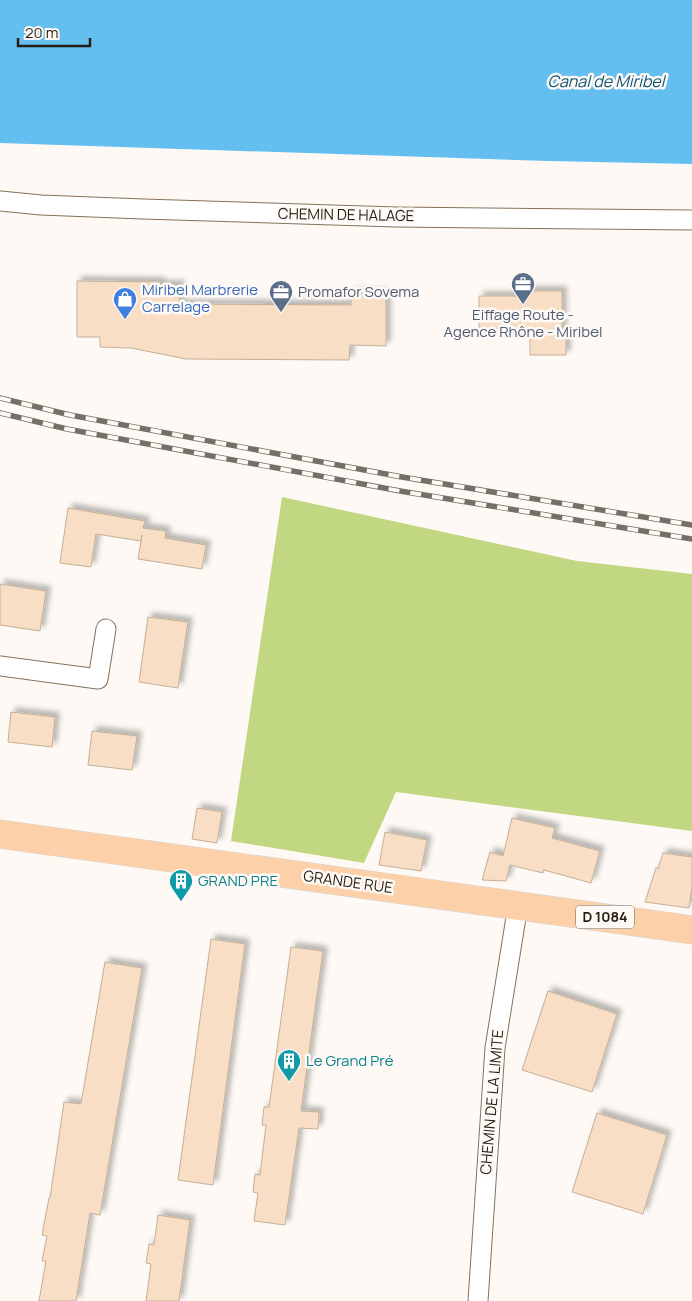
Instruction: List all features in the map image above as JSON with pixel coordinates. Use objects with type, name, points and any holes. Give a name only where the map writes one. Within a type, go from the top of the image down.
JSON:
[{"type":"main road","name":"GRANDE RUE","points":[[0,834],[518,905]]},
{"type":"main road","name":"D 1084","points":[[518,905],[692,930]]},
{"type":"street","name":"CHEMIN DE HALAGE","points":[[0,201],[41,205],[143,209],[387,216],[692,220]]},
{"type":"street","points":[[0,666],[98,679],[106,629]]},
{"type":"street","name":"CHEMIN DE LA LIMITE","points":[[478,1301],[495,1048],[518,905]]},
{"type":"green space","points":[[282,497],[577,561],[692,574],[692,831],[396,792],[364,863],[231,841]]},
{"type":"water","name":"Canal de Miribel","points":[[0,0],[692,0],[692,164],[0,143]]},
{"type":"building","points":[[77,281],[160,282],[161,285],[180,285],[179,304],[351,305],[351,293],[386,294],[386,346],[350,345],[349,360],[186,359],[131,348],[100,347],[100,337],[77,337]]},
{"type":"building","points":[[523,291],[562,291],[562,333],[566,333],[566,355],[530,355],[530,329],[479,328],[479,296],[523,296]]},
{"type":"building","points":[[68,508],[145,521],[143,528],[166,531],[165,538],[206,545],[202,569],[138,559],[141,541],[96,534],[91,567],[60,563]]},
{"type":"building","points":[[0,584],[46,591],[40,631],[0,625]]},
{"type":"building","points":[[148,617],[188,622],[178,688],[139,682]]},
{"type":"building","points":[[11,712],[55,717],[52,747],[8,742]]},
{"type":"building","points":[[92,731],[137,736],[132,770],[88,765]]},
{"type":"building","points":[[197,808],[222,812],[217,843],[192,839]]},
{"type":"building","points":[[512,818],[555,828],[552,838],[600,851],[591,883],[544,870],[543,873],[510,865],[506,881],[482,880],[490,852],[503,856]]},
{"type":"building","points":[[385,832],[427,840],[421,871],[379,865]]},
{"type":"building","points":[[663,853],[692,857],[692,887],[689,908],[645,902]]},
{"type":"building","points":[[211,939],[245,944],[213,1185],[178,1180]]},
{"type":"building","name":"Le Grand Pré","points":[[291,947],[323,951],[301,1111],[319,1112],[318,1129],[299,1128],[285,1225],[254,1221],[258,1193],[253,1192],[255,1174],[260,1175],[266,1125],[262,1125],[264,1107],[269,1107]]},
{"type":"building","points":[[105,962],[142,968],[100,1215],[90,1213],[76,1301],[39,1301],[46,1261],[42,1261],[47,1236],[42,1235],[50,1198],[64,1102],[81,1104]]},
{"type":"building","points":[[548,991],[617,1014],[592,1092],[522,1070]]},
{"type":"building","points":[[597,1113],[667,1135],[643,1214],[572,1192]]},
{"type":"building","points":[[158,1215],[190,1220],[179,1301],[146,1301],[151,1264],[146,1263],[149,1244],[154,1245]]},
{"type":"railway","points":[[0,398],[70,415],[402,477],[692,525]]},
{"type":"railway","points":[[0,413],[67,429],[400,491],[692,539]]},
{"type":"place","name":"Eiffage Route - Agence Rhône - Miribel","points":[[523,305]]},
{"type":"place","name":"Promafor Sovema","points":[[281,313]]},
{"type":"place","name":"Miribel Marbrerie Carrelage","points":[[125,320]]},
{"type":"place","name":"GRAND PRE","points":[[181,902]]},
{"type":"place","name":"Le Grand Pré","points":[[289,1082]]}]
